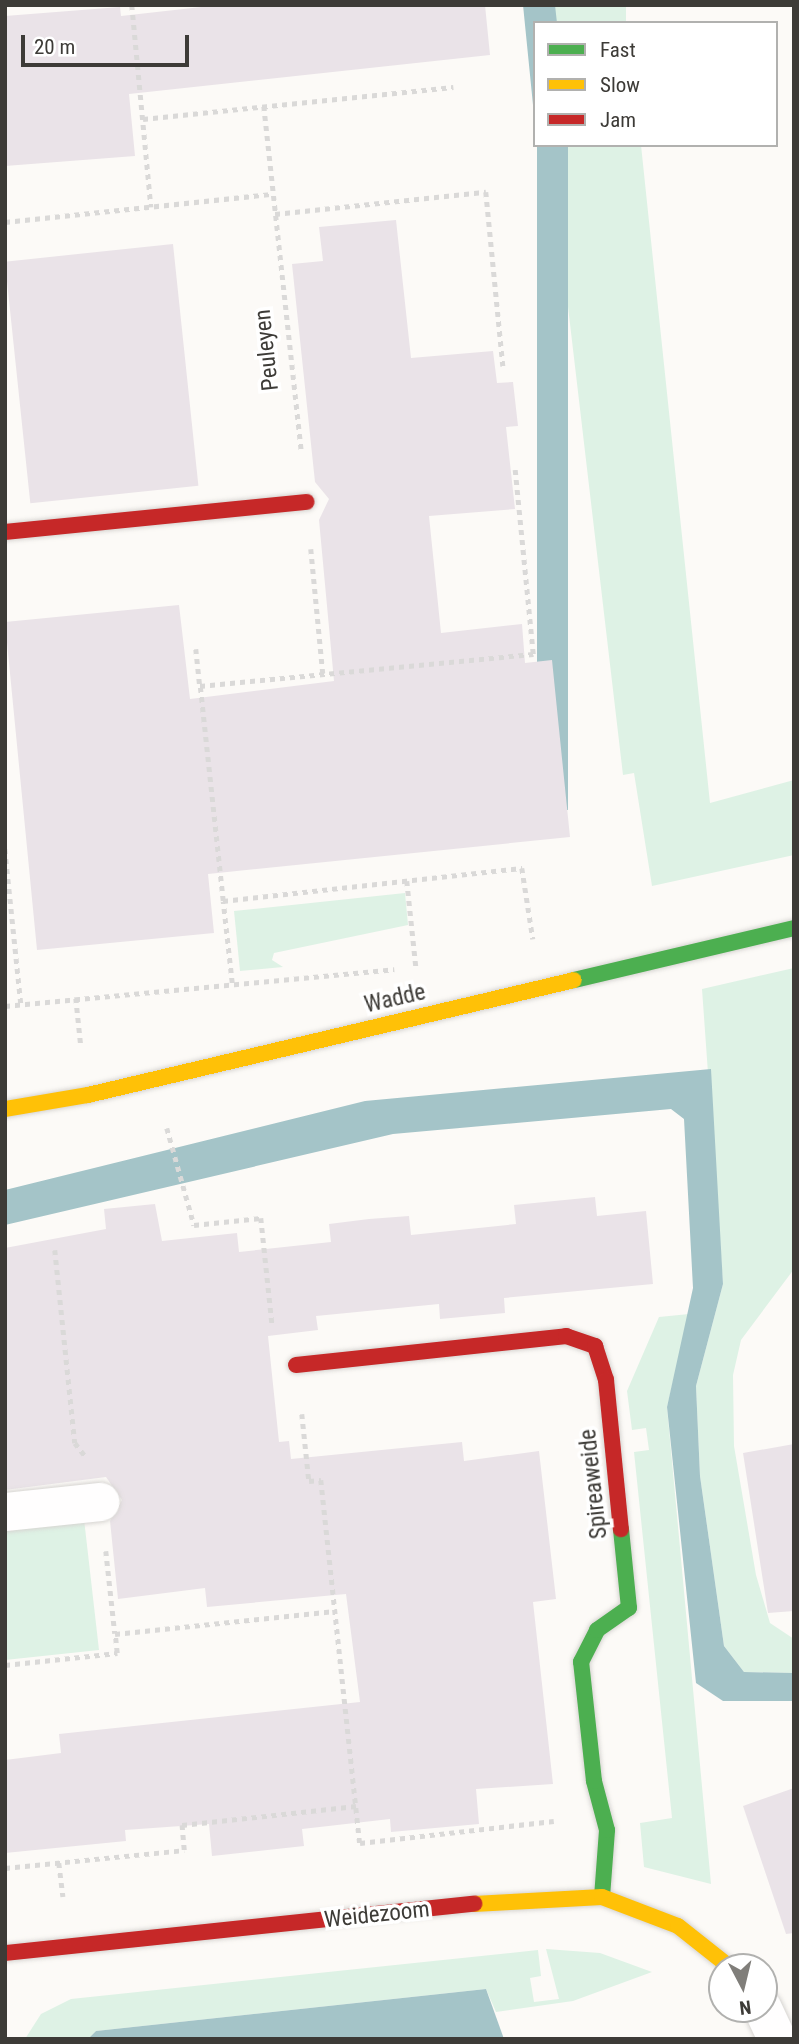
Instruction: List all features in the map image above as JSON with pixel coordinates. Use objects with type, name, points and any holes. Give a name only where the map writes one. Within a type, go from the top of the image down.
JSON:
[{"type":"street","points":[[5,532],[307,502]]},
{"type":"street","name":"Wadde","points":[[5,1109],[88,1095],[794,928]]},
{"type":"street","name":"Spireaweide","points":[[296,1365],[566,1335],[595,1346],[606,1380],[629,1608],[597,1630],[581,1662],[607,1830],[602,1897]]},
{"type":"street","points":[[5,1512],[100,1502]]},
{"type":"street","name":"Weidezoom","points":[[5,1954],[549,1896],[602,1897],[678,1926],[712,1953]]},
{"type":"street","points":[[769,2023],[777,2039]]},
{"type":"path","points":[[132,5],[151,207]]},
{"type":"path","points":[[143,120],[453,87]]},
{"type":"path","name":"Peuleyen","points":[[264,106],[323,673]]},
{"type":"path","points":[[275,214],[486,192],[503,366]]},
{"type":"path","points":[[5,222],[274,194]]},
{"type":"path","points":[[200,687],[533,654],[516,470]]},
{"type":"path","points":[[196,649],[232,983]]},
{"type":"path","points":[[5,849],[21,1004]]},
{"type":"path","points":[[223,901],[522,868],[532,936]]},
{"type":"path","points":[[407,880],[416,968]]},
{"type":"path","points":[[522,945],[547,939]]},
{"type":"path","points":[[5,1006],[427,966]]},
{"type":"path","points":[[164,1119],[189,1217],[194,1226],[261,1218],[273,1337]]},
{"type":"path","points":[[5,1665],[117,1653],[97,1474],[75,1443],[55,1250]]},
{"type":"path","points":[[301,1401],[309,1480],[321,1480],[360,1843],[603,1816]]},
{"type":"path","points":[[115,1634],[335,1611]]},
{"type":"path","points":[[5,1868],[184,1850],[182,1825],[356,1806]]},
{"type":"green space","points":[[535,5],[626,5],[626,21],[535,21]]},
{"type":"green space","points":[[549,147],[641,147],[710,803],[794,780],[794,855],[652,886],[634,773],[623,775]]},
{"type":"green space","points":[[405,893],[408,925],[274,953],[272,960],[283,967],[240,971],[234,911]]},
{"type":"green space","points":[[794,968],[794,1269],[741,1340],[733,1375],[734,1446],[756,1575],[770,1623],[794,1639],[794,1673],[744,1672],[724,1646],[700,1476],[696,1386],[723,1284],[702,989]]},
{"type":"green space","points":[[689,1314],[667,1407],[711,1884],[644,1867],[640,1823],[672,1818],[634,1452],[649,1450],[646,1428],[632,1430],[627,1391],[659,1317]]},
{"type":"green space","points":[[84,1519],[99,1650],[5,1660],[5,1528]]},
{"type":"green space","points":[[546,1949],[600,1953],[652,1972],[573,2001],[496,2012],[486,1989],[96,2031],[88,2039],[25,2039],[41,2014],[71,1999],[538,1950],[541,1976],[530,1978],[534,2002],[559,1999]]},
{"type":"water","points":[[523,5],[555,5],[557,21],[533,21],[533,105]]},
{"type":"water","points":[[537,147],[568,147],[568,810],[537,810]]},
{"type":"water","points":[[711,1069],[723,1284],[696,1386],[700,1476],[724,1646],[744,1672],[794,1673],[794,1701],[723,1701],[696,1683],[667,1407],[693,1288],[684,1119],[671,1109],[393,1134],[5,1225],[5,1190],[365,1101]]},
{"type":"water","points":[[486,1989],[504,2039],[88,2039],[96,2031]]},
{"type":"building","points":[[219,5],[485,5],[490,55],[129,94],[135,156],[5,166],[5,16],[120,7],[121,16]]},
{"type":"building","points":[[396,220],[411,358],[493,351],[497,383],[513,382],[518,426],[506,427],[515,509],[429,516],[441,633],[522,624],[525,663],[552,660],[570,837],[208,874],[214,933],[37,950],[5,622],[179,605],[190,699],[334,681],[319,520],[329,499],[315,482],[292,264],[323,261],[319,227]]},
{"type":"building","points":[[173,244],[198,486],[30,503],[5,262]]},
{"type":"building","points":[[595,1197],[597,1216],[646,1211],[653,1284],[504,1298],[505,1313],[440,1319],[439,1304],[316,1316],[318,1330],[268,1336],[279,1442],[289,1441],[291,1459],[462,1442],[464,1461],[539,1451],[556,1599],[533,1602],[553,1784],[476,1789],[479,1824],[391,1832],[390,1819],[302,1829],[304,1846],[212,1856],[209,1824],[125,1830],[126,1841],[5,1853],[5,1760],[61,1753],[59,1734],[360,1702],[346,1594],[207,1607],[205,1588],[118,1599],[110,1521],[122,1500],[106,1477],[5,1490],[5,1248],[106,1229],[104,1209],[155,1204],[162,1241],[237,1233],[239,1252],[331,1242],[329,1224],[369,1219],[409,1216],[411,1235],[516,1224],[514,1205]]},
{"type":"building","points":[[794,1444],[794,1611],[768,1613],[743,1453]]},
{"type":"building","points":[[794,1788],[794,1933],[786,1934],[743,1806]]},
{"type":"traffic: fast","points":[[574,980],[794,928]]},
{"type":"traffic: fast","points":[[602,1897],[607,1830],[594,1781],[581,1662],[597,1630],[629,1608],[621,1529]]},
{"type":"traffic: slow","points":[[5,1109],[88,1095],[574,980]]},
{"type":"traffic: slow","points":[[474,1904],[602,1897],[678,1926],[712,1953]]},
{"type":"traffic: jam","points":[[5,532],[307,502]]},
{"type":"traffic: jam","points":[[296,1365],[566,1336],[595,1346],[606,1380],[621,1529]]},
{"type":"traffic: jam","points":[[5,1953],[474,1904]]}]
